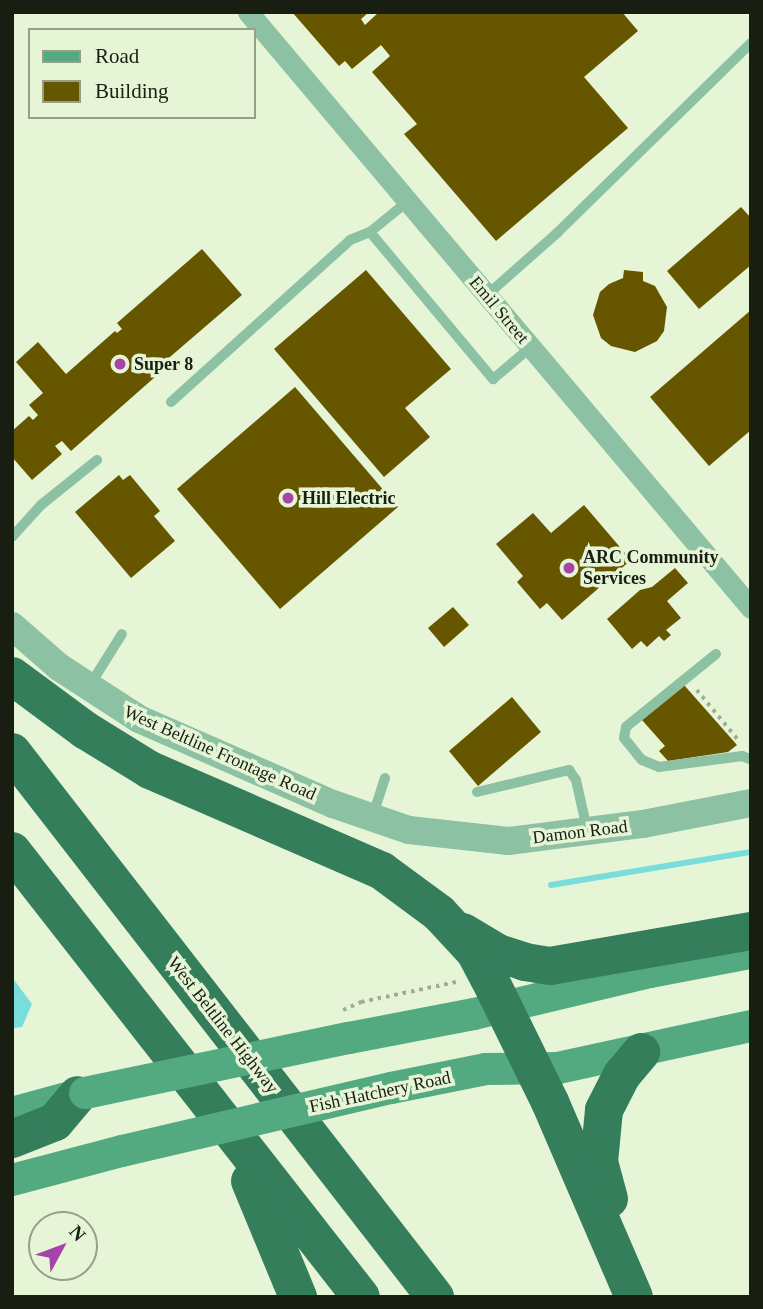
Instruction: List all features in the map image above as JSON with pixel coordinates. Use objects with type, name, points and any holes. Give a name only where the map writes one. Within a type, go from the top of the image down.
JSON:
[{"type":"highway","points":[[12,676],[85,730],[150,770],[382,870],[464,933],[498,953],[525,962],[550,966],[751,931]]},
{"type":"highway","name":"West Beltline Highway","points":[[12,752],[435,1297]]},
{"type":"highway","points":[[12,851],[226,1128],[361,1297]]},
{"type":"highway","points":[[439,913],[475,952],[550,1102],[634,1297]]},
{"type":"highway","points":[[641,1052],[622,1075],[604,1110],[599,1162],[643,1297]]},
{"type":"highway","points":[[12,1139],[55,1122],[81,1094]]},
{"type":"highway","points":[[226,1128],[277,1240],[298,1297]]},
{"type":"main road","points":[[12,1113],[345,1024],[502,1007],[650,972],[751,953]]},
{"type":"main road","name":"Fish Hatchery Road","points":[[12,1180],[122,1151],[391,1088],[486,1069],[558,1068],[751,1026]]},
{"type":"street","name":"Emil Street","points":[[248,12],[751,608]]},
{"type":"street","name":"West Beltline Frontage Road","points":[[12,626],[88,688],[139,719],[187,742],[372,819],[408,830]]},
{"type":"street","name":"Damon Road","points":[[408,830],[508,841],[683,818],[751,803]]},
{"type":"lane","points":[[487,295],[557,233],[751,43]]},
{"type":"lane","points":[[171,402],[350,240],[370,232],[408,201]]},
{"type":"lane","points":[[370,232],[493,379],[531,348]]},
{"type":"lane","points":[[12,537],[41,505],[97,460]]},
{"type":"lane","points":[[88,688],[122,634]]},
{"type":"lane","points":[[716,654],[626,727],[624,738],[642,760],[659,767],[743,756],[750,759]]},
{"type":"lane","points":[[477,792],[569,770],[579,791],[587,832]]},
{"type":"lane","points":[[372,819],[385,778]]},
{"type":"path","points":[[687,678],[740,743]]},
{"type":"path","points":[[345,1024],[361,1002],[456,982]]},
{"type":"water","points":[[12,977],[32,1004],[22,1027],[14,1028]]},
{"type":"building","points":[[292,12],[369,12],[361,19],[365,25],[379,12],[622,12],[638,31],[584,77],[628,128],[496,241],[404,134],[417,124],[372,72],[390,56],[381,45],[352,69],[345,61],[339,66]]},
{"type":"building","points":[[741,207],[751,218],[751,265],[699,309],[667,271]]},
{"type":"building","name":"Super 8","points":[[202,249],[242,295],[156,369],[154,366],[149,370],[155,377],[71,451],[62,441],[55,446],[62,454],[32,480],[12,457],[12,431],[29,416],[33,420],[38,415],[29,405],[43,393],[16,362],[38,342],[66,374],[115,331],[117,333],[122,329],[117,323]]},
{"type":"building","points":[[366,270],[451,369],[405,408],[430,437],[384,477],[274,349]]},
{"type":"building","points":[[624,270],[643,272],[643,281],[655,286],[667,307],[664,331],[657,341],[635,352],[611,346],[601,338],[593,315],[600,292],[609,284],[623,278]]},
{"type":"building","points":[[751,310],[751,430],[709,466],[650,397]]},
{"type":"building","name":"Hill Electric","points":[[295,387],[398,507],[280,609],[177,489]]},
{"type":"building","points":[[119,475],[123,480],[130,475],[160,511],[154,516],[175,541],[131,578],[75,512]]},
{"type":"building","name":"ARC Community Services","points":[[584,505],[631,560],[562,620],[547,603],[540,609],[517,582],[523,576],[496,544],[533,513],[551,533]]},
{"type":"building","points":[[675,568],[688,583],[667,601],[681,618],[666,630],[671,635],[664,641],[659,636],[647,647],[641,641],[632,649],[607,619],[640,590],[652,587]]},
{"type":"building","points":[[453,607],[469,625],[444,647],[428,628]]},
{"type":"building","points":[[684,685],[737,745],[728,752],[668,761],[659,751],[665,746],[642,720]]},
{"type":"building","points":[[512,697],[541,732],[478,786],[449,751]]},
{"type":"waterway","points":[[551,885],[751,852]]},
{"type":"place","name":"Super 8","points":[[120,364]]},
{"type":"place","name":"Hill Electric","points":[[288,498]]},
{"type":"place","name":"ARC Community Services","points":[[569,568]]}]
